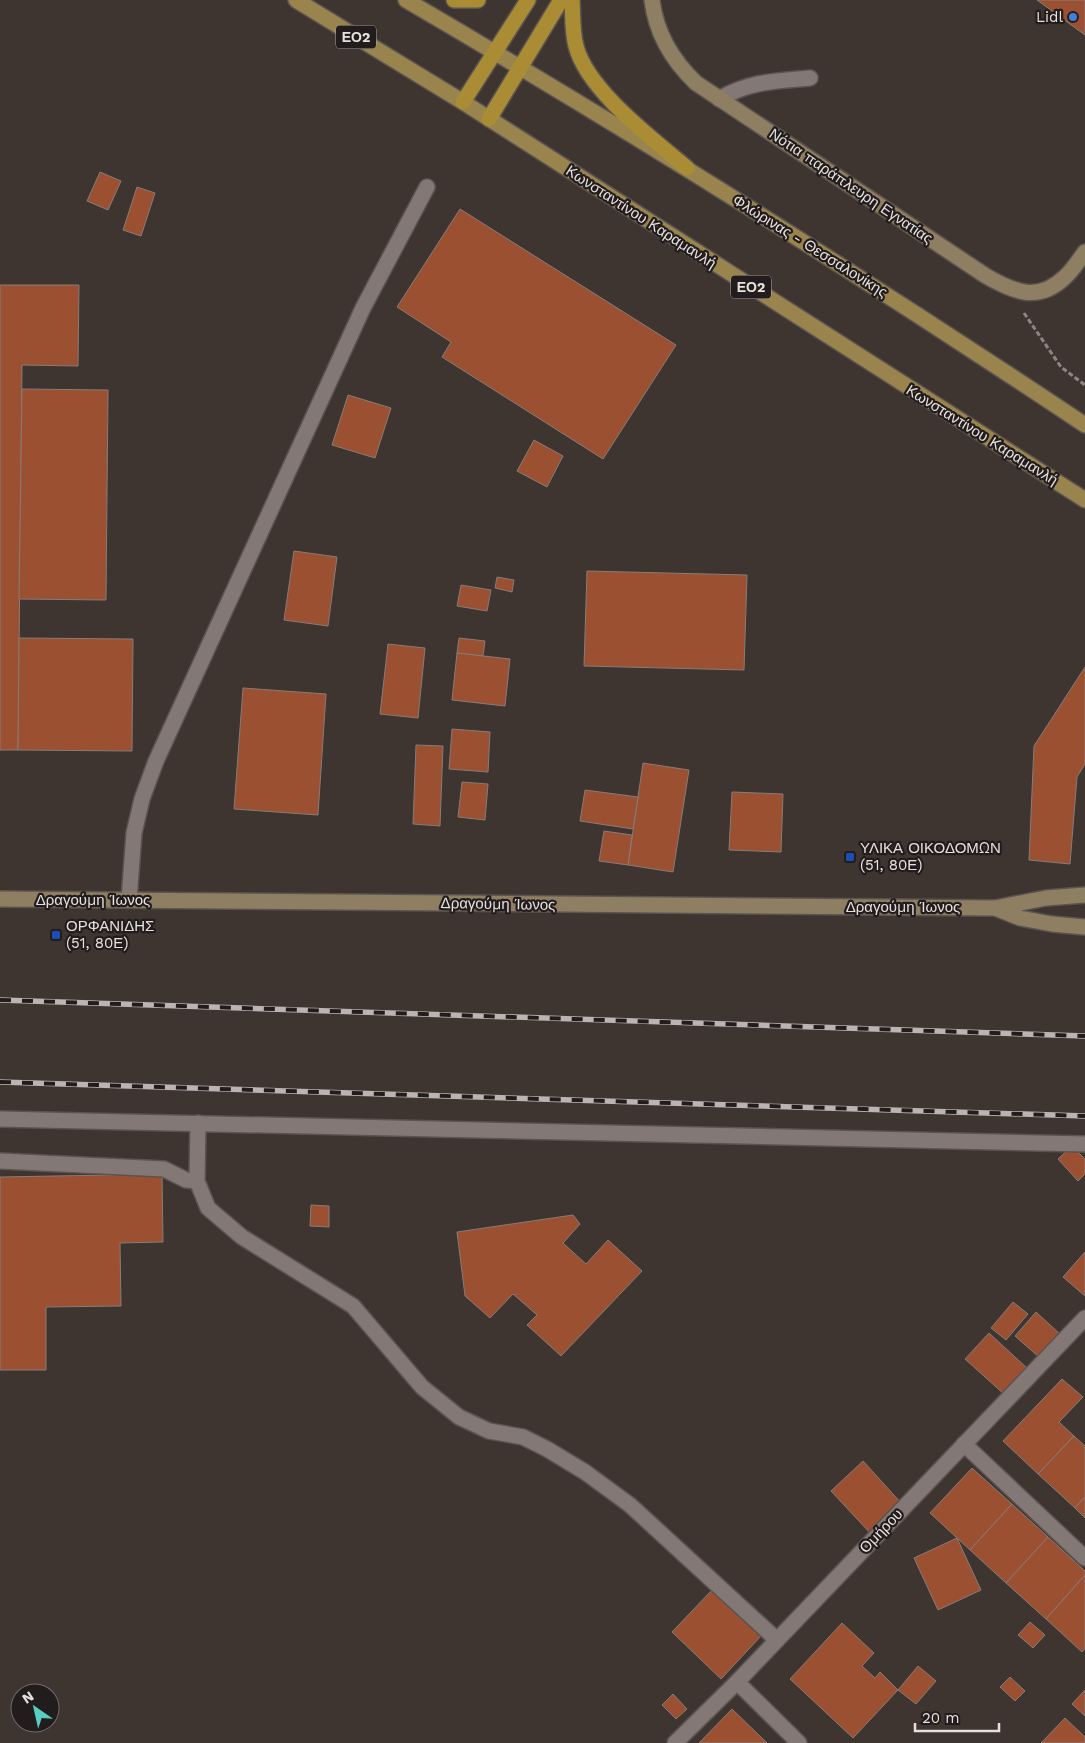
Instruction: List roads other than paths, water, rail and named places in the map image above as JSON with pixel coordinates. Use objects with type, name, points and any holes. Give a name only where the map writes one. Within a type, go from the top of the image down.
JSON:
[{"type":"highway","points":[[454,0],[478,0]]},
{"type":"highway","points":[[463,102],[528,0]]},
{"type":"highway","points":[[489,119],[561,0]]},
{"type":"highway","points":[[572,0],[576,47],[587,69],[602,91],[630,120],[687,168]]},
{"type":"main road","name":"Κωνσταντίνου Καραμανλή","points":[[296,0],[463,102],[1085,500]]},
{"type":"main road","points":[[406,0],[687,168]]},
{"type":"main road","name":"Νότια παράπλευρη Εγνατίας","points":[[652,0],[655,20],[662,39],[682,69],[696,83],[1006,288],[1024,294],[1046,290],[1065,277],[1085,252]]},
{"type":"main road","name":"Φλώρινας - Θεσσαλονίκης","points":[[687,168],[933,324],[1085,425]]},
{"type":"main road","name":"Δραγούμη Ίωνος","points":[[0,899],[995,908],[1046,898],[1085,894]]},
{"type":"main road","name":"Δραγούμη Ίωνος","points":[[995,908],[1020,918],[1052,924],[1085,927]]},
{"type":"street","points":[[719,99],[743,87],[769,81],[810,78]]},
{"type":"street","points":[[129,900],[134,833],[142,799],[156,761],[363,308],[427,187]]},
{"type":"street","points":[[0,1119],[1085,1144]]},
{"type":"street","points":[[198,1123],[197,1182],[208,1208],[242,1237],[353,1306],[422,1387],[459,1417],[489,1431],[523,1436],[585,1472],[630,1505],[777,1640]]},
{"type":"street","points":[[0,1161],[164,1169],[186,1180],[197,1182]]},
{"type":"street","name":"Ομήρου","points":[[675,1743],[737,1682],[1085,1318]]},
{"type":"street","points":[[964,1444],[1085,1558]]},
{"type":"street","points":[[737,1682],[799,1743]]},
{"type":"railway","points":[[0,1000],[1085,1036]]},
{"type":"railway","points":[[0,1082],[1085,1116]]},
{"type":"place","name":"Lidl","points":[[1073,17]]},
{"type":"place","name":"ΥΛΙΚΑ ΟΙΚΟΔΟΜΩΝ (51, 80Ε)","points":[[850,857]]},
{"type":"place","name":"ΟΡΦΑΝΙΔΗΣ (51, 80Ε)","points":[[56,935]]}]
